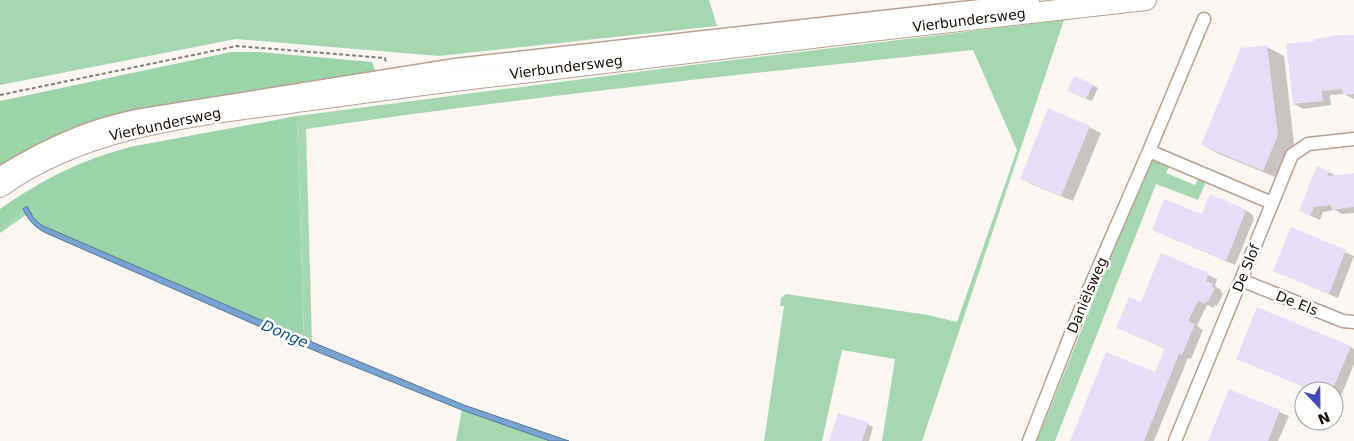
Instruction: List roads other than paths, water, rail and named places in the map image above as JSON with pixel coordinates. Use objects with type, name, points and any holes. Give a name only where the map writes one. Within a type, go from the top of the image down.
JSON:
[{"type":"main road","name":"Vierbundersweg","points":[[0,187],[42,162],[72,148],[128,130],[389,82],[962,14],[1146,0]]},
{"type":"street","name":"Vierbundersweg","points":[[962,14],[1033,0]]},
{"type":"street","name":"Daniëlsweg","points":[[1029,441],[1083,303],[1204,19]]},
{"type":"street","name":"Vierbundersweg","points":[[0,173],[64,140],[122,119],[389,82]]},
{"type":"street","name":"De Slof","points":[[1175,441],[1292,155],[1308,144],[1354,139]]},
{"type":"street","points":[[1149,151],[1272,203]]},
{"type":"street","name":"De Els","points":[[1240,280],[1343,321],[1354,322]]},
{"type":"water","name":"Donge","points":[[27,206],[33,217],[41,225],[312,342],[464,405],[569,441],[550,441],[462,410],[313,350],[46,233],[35,226],[30,220],[23,209]]}]
